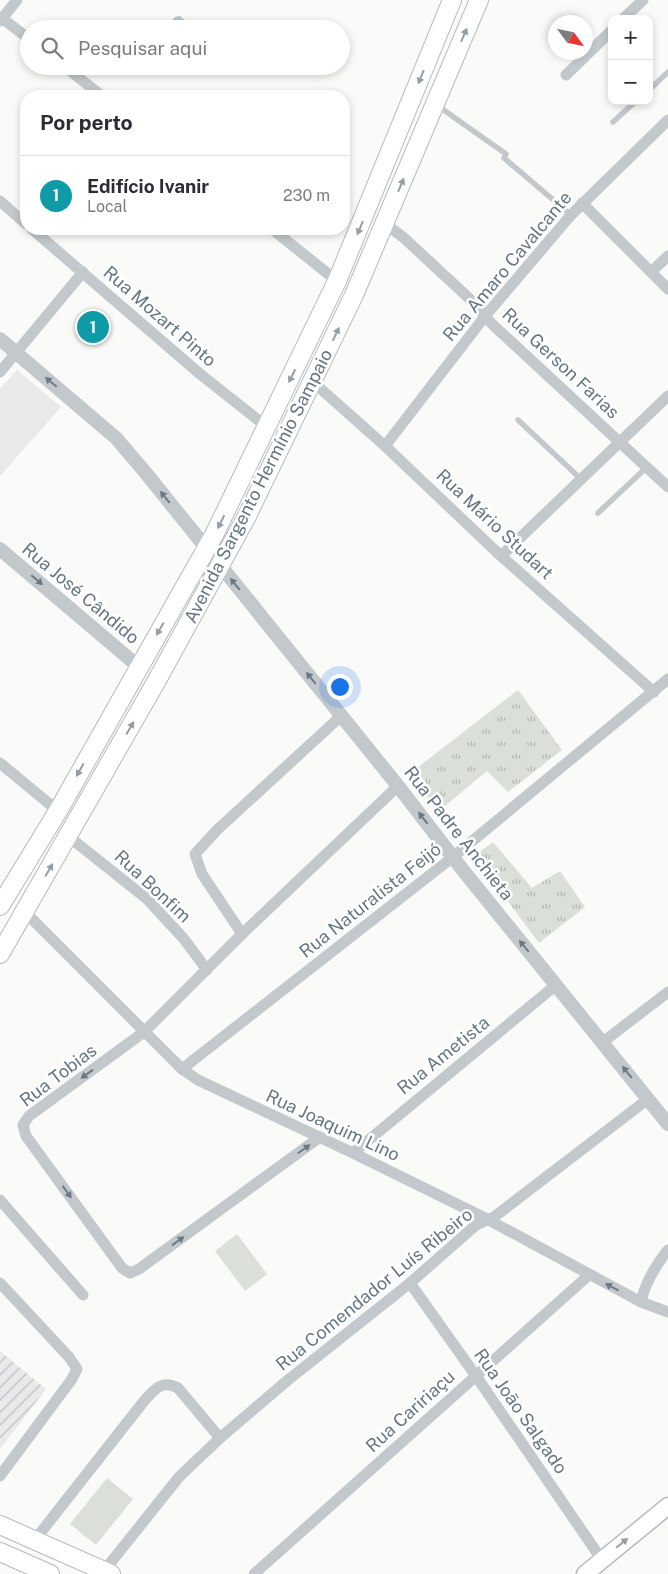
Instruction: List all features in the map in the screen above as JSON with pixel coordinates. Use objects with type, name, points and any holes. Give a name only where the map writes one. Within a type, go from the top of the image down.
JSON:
[{"type":"main road","name":"Avenida Sargento Hermínio Sampaio","points":[[0,906],[58,811],[206,549],[267,427],[337,281],[452,0]]},
{"type":"main road","name":"Avenida Sargento Hermínio Sampaio","points":[[0,954],[250,509],[354,295],[479,0]]},
{"type":"main road","points":[[584,1574],[668,1506]]},
{"type":"main road","points":[[3,1527],[107,1572]]},
{"type":"main road","points":[[0,1551],[10,1545],[11,1540],[3,1527]]},
{"type":"main road","points":[[45,1572],[39,1564],[46,1552],[52,1549]]},
{"type":"main road","points":[[0,1551],[45,1572]]},
{"type":"street","points":[[17,0],[1,20],[20,33]]},
{"type":"street","points":[[627,15],[643,0]]},
{"type":"street","points":[[566,75],[608,34]]},
{"type":"street","points":[[75,75],[94,90]]},
{"type":"street","name":"Rua Amaro Cavalcante","points":[[385,446],[486,315],[571,215],[668,120]]},
{"type":"street","points":[[0,201],[20,219]]},
{"type":"street","points":[[582,203],[668,289]]},
{"type":"street","name":"Rua Gerson Farias","points":[[385,224],[403,237],[486,315],[492,324],[668,487]]},
{"type":"street","name":"Rua Mozart Pinto","points":[[39,235],[200,374],[267,427]]},
{"type":"street","points":[[280,235],[337,281]]},
{"type":"street","points":[[651,272],[668,256]]},
{"type":"street","points":[[0,372],[83,272]]},
{"type":"street","name":"Rua Padre Anchieta","points":[[0,338],[116,438],[398,786],[668,1124]]},
{"type":"street","name":"Rua Mário Studart","points":[[313,382],[385,446],[502,556],[654,692]]},
{"type":"street","points":[[502,556],[668,396]]},
{"type":"street","name":"Rua José Cândido","points":[[0,549],[139,667]]},
{"type":"street","name":"Rua Naturalista Feijó","points":[[182,1069],[453,857],[668,679]]},
{"type":"street","points":[[242,934],[202,874],[195,854],[217,830],[341,716]]},
{"type":"street","points":[[0,763],[58,811]]},
{"type":"street","name":"Rua Tobias","points":[[320,1137],[130,1274],[122,1268],[26,1136],[23,1125],[30,1116],[144,1032],[242,934],[398,786]]},
{"type":"street","name":"Rua Bonfim","points":[[68,836],[146,899],[184,939],[207,970]]},
{"type":"street","name":"Rua Joaquim Lino","points":[[25,912],[182,1069],[198,1080],[320,1137],[487,1219],[641,1302],[668,1312]]},
{"type":"street","name":"Rua Ametista","points":[[353,1153],[556,985]]},
{"type":"street","points":[[603,1042],[668,992]]},
{"type":"street","name":"Rua Comendador Luís Ribeiro","points":[[107,1572],[179,1477],[220,1438],[296,1374],[410,1283],[476,1225],[494,1217],[648,1099]]},
{"type":"street","points":[[0,1200],[82,1295]]},
{"type":"street","points":[[641,1302],[658,1263],[668,1250]]},
{"type":"street","name":"Rua Caririaçu","points":[[254,1574],[589,1275]]},
{"type":"street","points":[[0,1283],[69,1357],[77,1369],[72,1379],[0,1476]]},
{"type":"street","name":"Rua João Salgado","points":[[410,1283],[602,1560]]},
{"type":"street","points":[[34,1541],[155,1388],[160,1385],[168,1384],[178,1388],[220,1438]]},
{"type":"lane","points":[[653,86],[668,72]]},
{"type":"lane","points":[[436,104],[506,154],[504,158],[571,215]]},
{"type":"lane","points":[[614,122],[632,105]]},
{"type":"lane","points":[[518,420],[581,479]]},
{"type":"lane","points":[[598,513],[647,467]]},
{"type":"shaded area","points":[[180,16],[185,20],[172,20]]},
{"type":"shaded area","points":[[17,370],[61,407],[0,476],[0,389]]},
{"type":"shaded area","points":[[0,1351],[46,1389],[0,1449]]},
{"type":"green space","points":[[518,690],[562,750],[508,792],[487,771],[439,811],[409,774]]},
{"type":"green space","points":[[493,842],[532,888],[560,871],[585,907],[539,943],[474,856]]},
{"type":"green space","points":[[237,1234],[267,1274],[245,1291],[215,1251]]},
{"type":"green space","points":[[107,1478],[133,1499],[96,1545],[70,1524]]},
{"type":"place","name":"Edifício Ivanir","points":[[93,327]]}]
